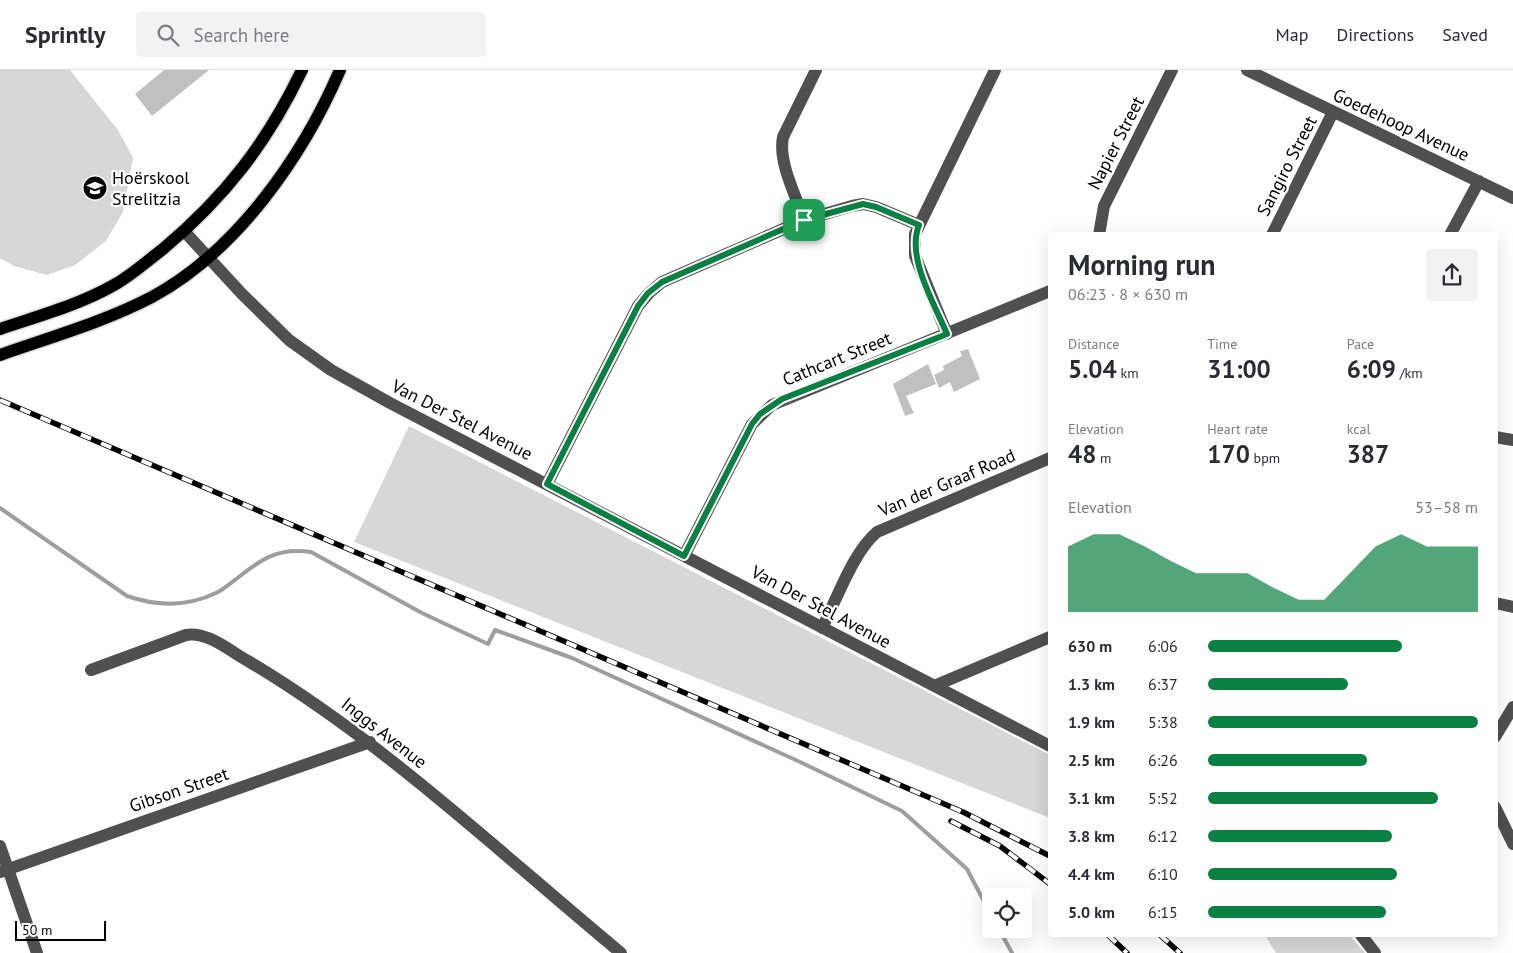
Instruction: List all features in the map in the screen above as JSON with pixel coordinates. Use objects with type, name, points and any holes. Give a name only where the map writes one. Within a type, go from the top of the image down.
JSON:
[{"type":"main road","points":[[0,329],[61,309],[114,285],[138,269],[184,231],[213,203],[252,157],[278,118],[302,70]]},
{"type":"main road","points":[[0,355],[128,308],[161,291],[207,257],[244,220],[291,162],[322,110],[340,70]]},
{"type":"street","points":[[804,220],[786,167],[781,145],[783,137],[816,70]]},
{"type":"street","points":[[947,334],[915,256],[915,234],[995,70]]},
{"type":"street","name":"Napier Street","points":[[1100,232],[1104,206],[1172,70]]},
{"type":"street","name":"Goedehoop Avenue","points":[[1247,70],[1513,198]]},
{"type":"street","name":"Sangiro Street","points":[[1273,232],[1333,112]]},
{"type":"street","points":[[1452,232],[1479,181]]},
{"type":"street","points":[[547,484],[638,306],[648,293],[662,282],[804,220],[863,204],[876,207],[919,225]]},
{"type":"street","name":"Van Der Stel Avenue","points":[[184,231],[275,328],[331,370],[1048,745]]},
{"type":"street","name":"Cathcart Street","points":[[684,556],[752,424],[760,414],[782,399],[1048,292]]},
{"type":"street","points":[[1498,438],[1513,440]]},
{"type":"street","name":"Van der Graaf Road","points":[[822,628],[859,554],[868,540],[877,532],[1048,459]]},
{"type":"street","points":[[1498,604],[1513,607]]},
{"type":"street","name":"Inggs Avenue","points":[[91,670],[186,635],[198,634],[213,640],[288,685],[370,742],[621,953]]},
{"type":"street","points":[[934,686],[1048,638]]},
{"type":"street","points":[[1498,732],[1513,707]]},
{"type":"street","name":"Gibson Street","points":[[4,870],[370,742]]},
{"type":"street","points":[[1498,813],[1513,844]]},
{"type":"street","points":[[0,846],[4,870],[37,953]]},
{"type":"shaded area","points":[[0,70],[70,70],[118,130],[133,158],[123,212],[106,241],[75,265],[47,275],[14,266],[0,258]]},
{"type":"shaded area","points":[[409,426],[1048,754],[1048,817],[354,542]]},
{"type":"shaded area","points":[[1266,937],[1351,937],[1365,953],[1276,953]]},
{"type":"building","points":[[164,70],[209,70],[152,116],[135,94]]},
{"type":"building","points":[[968,349],[980,379],[954,392],[950,382],[939,388],[934,375],[944,370],[943,366],[962,356],[960,351]]},
{"type":"building","points":[[928,364],[936,384],[906,396],[914,413],[905,416],[893,384]]},
{"type":"waterway","points":[[0,508],[127,596],[149,602],[172,604],[205,598],[219,592],[261,561],[279,553],[288,551],[311,552],[422,613],[488,644],[495,630],[572,658],[798,761],[902,811],[967,869],[982,898]]},
{"type":"waterway","points":[[1004,938],[1012,953]]},
{"type":"railway","points":[[0,400],[963,812],[1048,855]]},
{"type":"railway","points":[[951,821],[1000,846],[1048,882]]},
{"type":"railway","points":[[1110,937],[1127,953]]},
{"type":"railway","points":[[1162,937],[1180,953]]},
{"type":"place","name":"Hoërskool Strelitzia","points":[[95,188]]},
{"type":"route","points":[[863,204],[876,207],[919,225],[915,234],[915,256],[947,334],[782,399],[760,414],[752,424],[684,556],[547,484],[638,306],[648,293],[662,282],[804,220],[863,204]]}]
